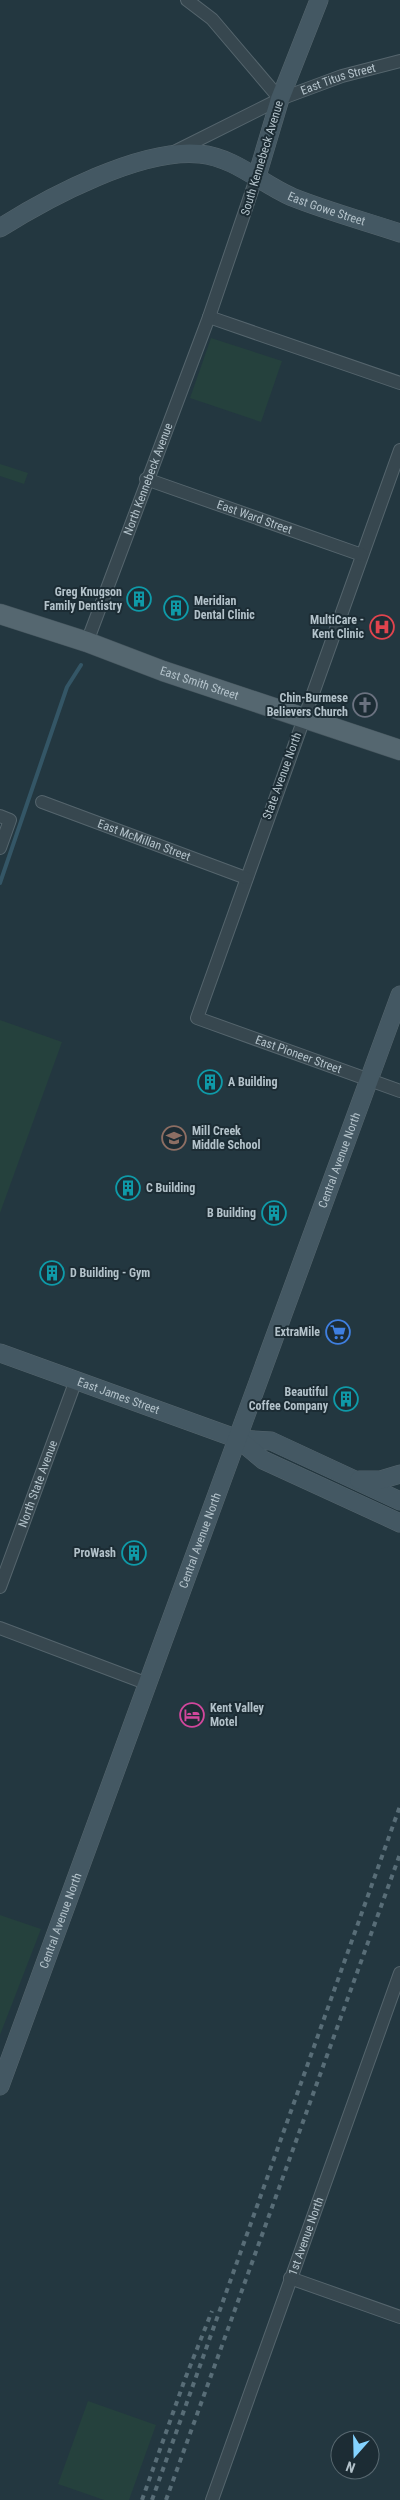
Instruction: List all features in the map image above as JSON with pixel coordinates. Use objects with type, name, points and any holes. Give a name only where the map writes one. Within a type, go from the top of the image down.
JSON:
[{"type":"main road","name":"South Kennebeck Avenue","points":[[257,176],[280,99],[319,0]]},
{"type":"main road","name":"East Titus Street","points":[[0,228],[60,195],[133,164],[170,154],[202,154],[226,160],[257,176]]},
{"type":"main road","name":"East Gowe Street","points":[[257,176],[292,197],[400,233]]},
{"type":"main road","name":"East Smith Street","points":[[0,614],[86,642],[147,666],[400,750]]},
{"type":"main road","name":"Central Avenue North","points":[[0,2086],[400,995]]},
{"type":"main road","name":"East James Street","points":[[0,1353],[238,1439],[271,1441],[400,1500]]},
{"type":"main road","name":"East James Street","points":[[238,1439],[263,1460],[400,1523]]},
{"type":"main road","points":[[357,1480],[380,1480],[400,1474]]},
{"type":"street","points":[[187,0],[212,19],[280,99]]},
{"type":"street","name":"East Titus Street","points":[[170,154],[280,99],[342,76],[400,61]]},
{"type":"street","name":"South Kennebeck Avenue","points":[[209,317],[257,176]]},
{"type":"street","points":[[209,317],[400,383]]},
{"type":"street","name":"North Kennebeck Avenue","points":[[86,642],[146,479],[209,317]]},
{"type":"street","name":"State Avenue North","points":[[197,1018],[400,450]]},
{"type":"street","name":"East Ward Street","points":[[146,479],[362,555]]},
{"type":"street","name":"East McMillan Street","points":[[42,802],[246,878]]},
{"type":"street","points":[[0,848],[5,818]]},
{"type":"street","name":"East Pioneer Street","points":[[197,1018],[400,1090]]},
{"type":"street","name":"North State Avenue","points":[[0,1587],[76,1380]]},
{"type":"street","points":[[0,1628],[148,1684]]},
{"type":"street","name":"1st Avenue North","points":[[212,2500],[400,1973]]},
{"type":"street","points":[[290,2278],[400,2317]]},
{"type":"green space","points":[[211,338],[282,361],[261,422],[190,398]]},
{"type":"green space","points":[[0,464],[28,473],[24,484],[0,476]]},
{"type":"green space","points":[[0,1020],[62,1042],[0,1213]]},
{"type":"green space","points":[[0,1915],[41,1929],[0,2035]]},
{"type":"green space","points":[[88,2401],[156,2425],[129,2500],[104,2500],[58,2484]]},
{"type":"waterway","points":[[0,883],[67,687],[81,665]]},
{"type":"railway","points":[[152,2500],[400,1806]]},
{"type":"railway","points":[[166,2500],[400,1854]]},
{"type":"railway","points":[[142,2500],[185,2379],[212,2311]]},
{"type":"place","name":"Greg Knugson Family Dentistry","points":[[139,599]]},
{"type":"place","name":"Meridian Dental Clinic","points":[[176,608]]},
{"type":"place","name":"MultiCare - Kent Clinic","points":[[382,627]]},
{"type":"place","name":"Chin-Burmese Believers Church","points":[[365,705]]},
{"type":"place","name":"A Building","points":[[210,1082]]},
{"type":"place","name":"Mill Creek Middle School","points":[[174,1138]]},
{"type":"place","name":"C Building","points":[[128,1188]]},
{"type":"place","name":"B Building","points":[[274,1213]]},
{"type":"place","name":"D Building - Gym","points":[[52,1273]]},
{"type":"place","name":"ExtraMile","points":[[338,1332]]},
{"type":"place","name":"Beautiful Coffee Company","points":[[346,1399]]},
{"type":"place","name":"ProWash","points":[[134,1553]]},
{"type":"place","name":"Kent Valley Motel","points":[[192,1715]]}]
